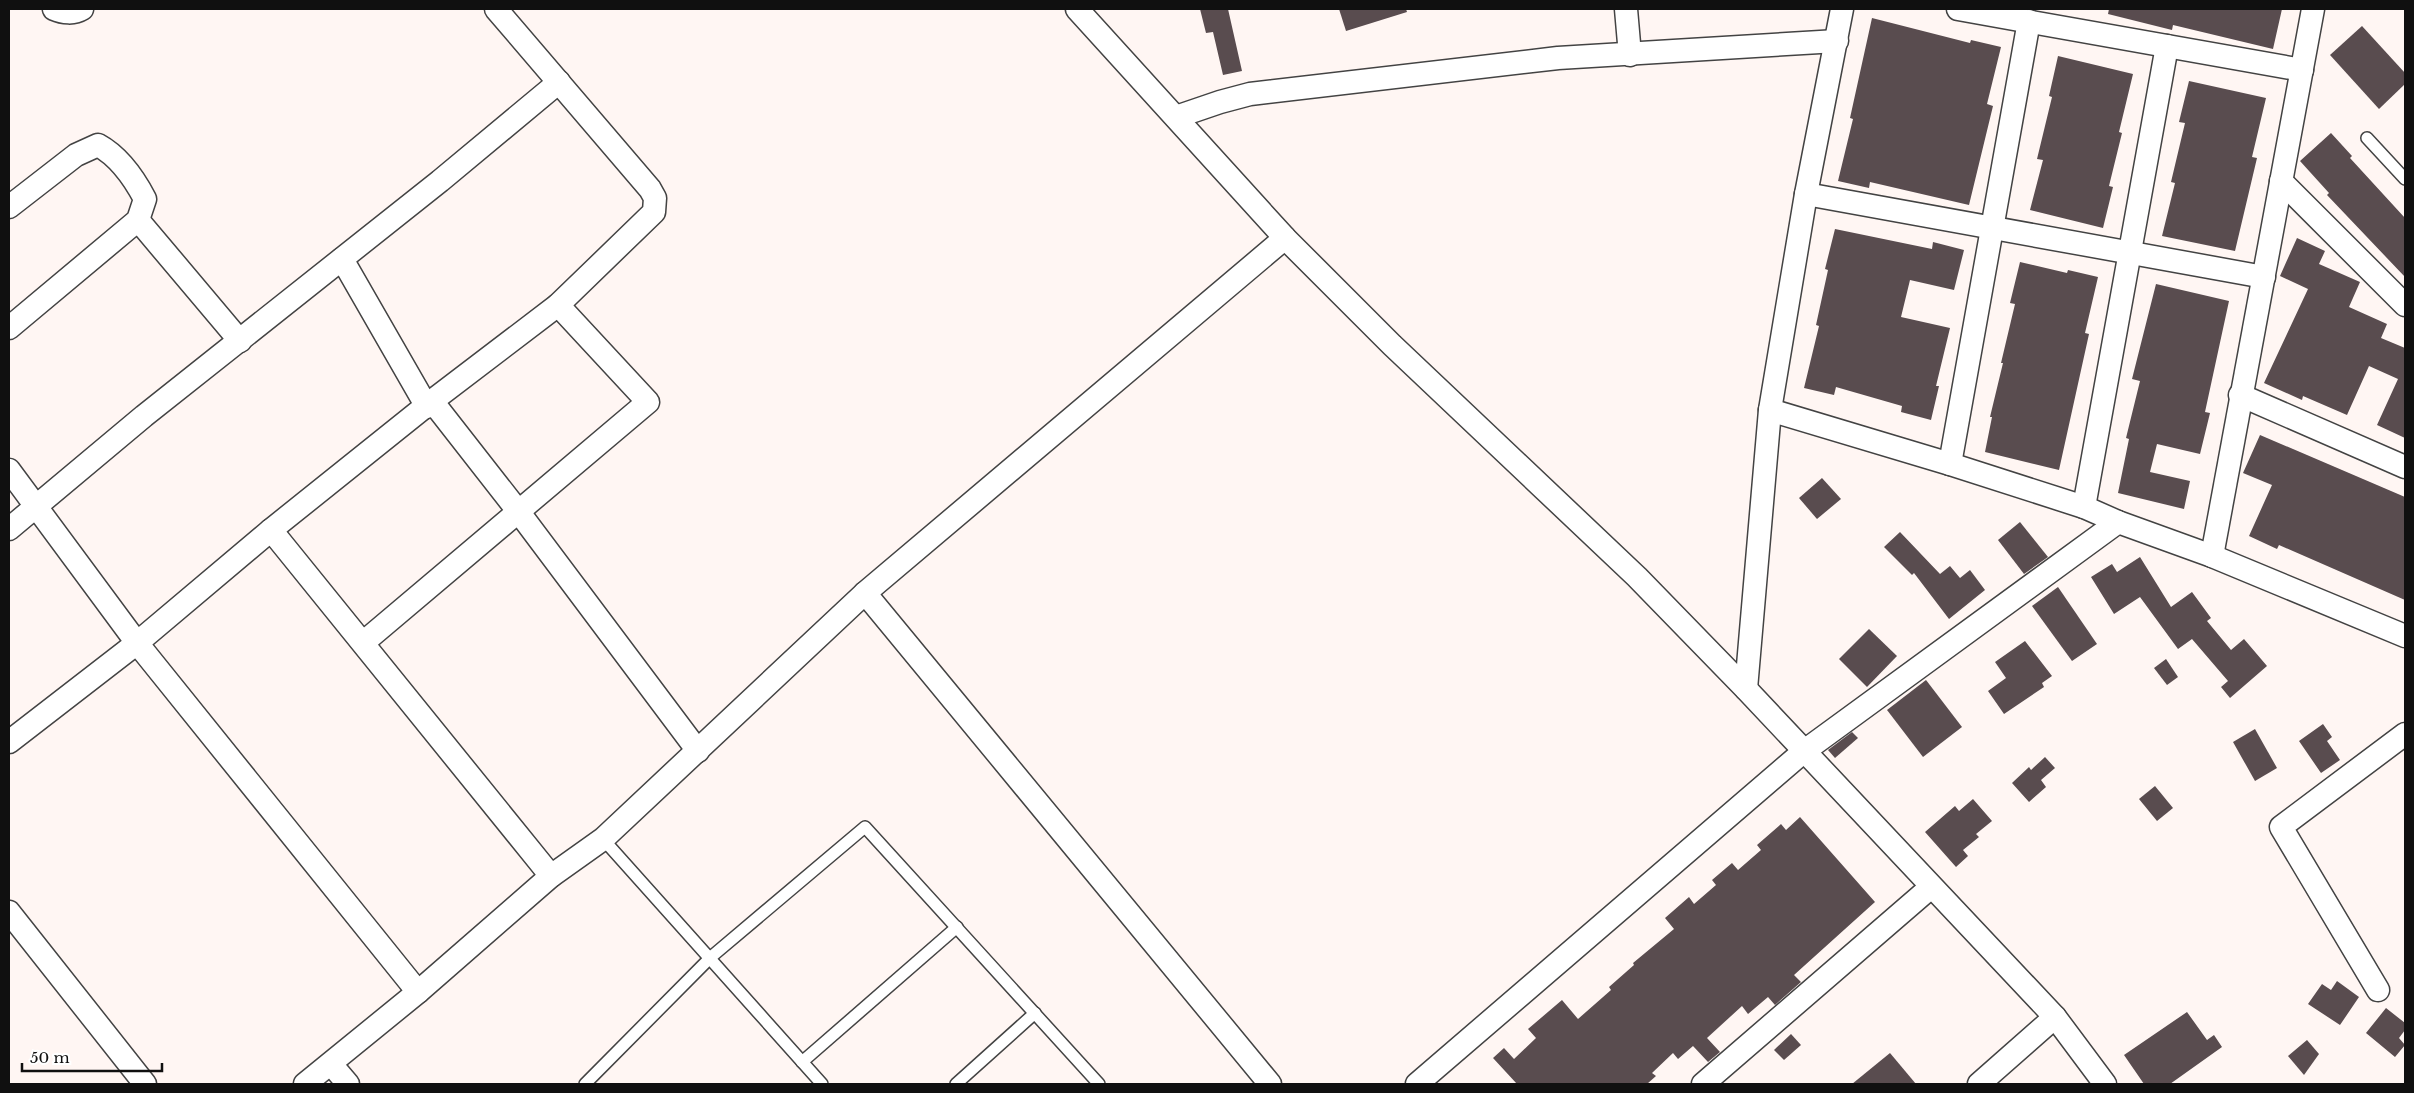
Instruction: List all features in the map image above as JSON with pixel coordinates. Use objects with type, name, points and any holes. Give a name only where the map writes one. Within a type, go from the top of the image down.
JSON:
[{"type":"street","points":[[54,9],[62,13],[82,9]]},
{"type":"street","points":[[9,742],[137,643],[272,530],[430,404],[558,305],[654,212],[655,198],[496,9]]},
{"type":"street","points":[[1077,9],[1286,238],[1392,345],[1637,577],[1746,689],[1803,752],[2055,1017],[2105,1084]]},
{"type":"street","points":[[1626,9],[1630,55]]},
{"type":"street","points":[[1746,689],[1770,410],[1806,194],[1842,9]]},
{"type":"street","points":[[1958,9],[2302,70]]},
{"type":"street","points":[[2212,556],[2240,395],[2264,277],[2313,9]]},
{"type":"street","points":[[1950,464],[2029,21]]},
{"type":"street","points":[[1176,117],[1250,94],[1558,58],[1837,41]]},
{"type":"street","points":[[2084,507],[2167,46]]},
{"type":"street","points":[[9,529],[144,416],[240,342],[559,82]]},
{"type":"street","points":[[9,207],[76,155],[98,145],[111,152],[136,182],[144,199],[138,220],[9,328]]},
{"type":"street","points":[[2281,181],[2405,305]]},
{"type":"street","points":[[1806,194],[2264,277]]},
{"type":"street","points":[[138,220],[240,342]]},
{"type":"street","points":[[305,1084],[418,992],[551,876],[603,838],[865,593],[1286,238]]},
{"type":"street","points":[[342,259],[430,404],[518,511],[698,751]]},
{"type":"street","points":[[364,642],[648,402],[558,305]]},
{"type":"street","points":[[2240,395],[2405,467]]},
{"type":"street","points":[[1770,410],[1950,464],[2084,507],[2118,522],[2212,556],[2405,636]]},
{"type":"street","points":[[9,470],[137,643],[418,992]]},
{"type":"street","points":[[1417,1084],[1803,752],[2118,522]]},
{"type":"street","points":[[272,530],[551,876]]},
{"type":"street","points":[[865,593],[1270,1084]]},
{"type":"street","points":[[2378,990],[2281,827],[2405,734]]},
{"type":"street","points":[[1704,1084],[1932,887]]},
{"type":"street","points":[[11,920],[145,1084]]},
{"type":"street","points":[[1979,1084],[2055,1017]]},
{"type":"street","points":[[331,1064],[348,1084]]},
{"type":"lane","points":[[2367,138],[2405,179]]},
{"type":"lane","points":[[585,1084],[711,957],[865,827],[1099,1084]]},
{"type":"lane","points":[[603,838],[711,957],[822,1084]]},
{"type":"lane","points":[[802,1062],[957,927]]},
{"type":"lane","points":[[956,1084],[1035,1013]]},
{"type":"building","points":[[1200,9],[1228,9],[1242,71],[1223,75],[1213,32],[1206,33]]},
{"type":"building","points":[[1339,9],[1406,9],[1407,12],[1346,31]]},
{"type":"building","points":[[2109,9],[2282,9],[2273,49],[2173,25],[2172,30],[2108,14]]},
{"type":"building","points":[[1872,18],[1970,43],[1971,40],[2001,47],[1987,104],[1993,106],[1969,205],[1870,182],[1869,188],[1838,181],[1853,119],[1850,118]]},
{"type":"building","points":[[2362,26],[2405,73],[2405,84],[2379,109],[2330,55]]},
{"type":"building","points":[[2058,56],[2133,74],[2119,132],[2122,133],[2109,186],[2113,187],[2103,228],[2030,210],[2043,160],[2037,159],[2052,97],[2049,96]]},
{"type":"building","points":[[2189,81],[2266,98],[2252,157],[2257,158],[2235,251],[2162,236],[2175,183],[2171,182],[2185,123],[2179,122]]},
{"type":"building","points":[[2331,133],[2352,156],[2350,158],[2405,218],[2405,277],[2327,195],[2329,193],[2300,161]]},
{"type":"building","points":[[1835,229],[1932,249],[1933,242],[1964,250],[1954,290],[1910,280],[1901,317],[1950,328],[1936,386],[1939,386],[1931,420],[1901,412],[1902,406],[1836,387],[1834,395],[1804,388],[1819,326],[1816,325],[1828,270],[1825,269]]},
{"type":"building","points":[[2297,238],[2325,251],[2319,264],[2360,282],[2349,307],[2387,324],[2381,338],[2405,348],[2405,438],[2377,425],[2398,379],[2369,366],[2347,415],[2303,396],[2302,400],[2264,383],[2308,289],[2280,276]]},
{"type":"building","points":[[2020,262],[2067,273],[2068,270],[2098,277],[2085,333],[2089,334],[2059,470],[1985,452],[1992,417],[1990,417],[2015,304],[2010,303]]},
{"type":"building","points":[[2156,284],[2229,301],[2205,412],[2210,413],[2200,454],[2157,444],[2150,472],[2190,481],[2184,509],[2118,493],[2129,439],[2126,438],[2140,381],[2132,379]]},
{"type":"building","points":[[2260,435],[2405,497],[2405,600],[2279,545],[2277,549],[2249,536],[2272,485],[2243,473]]},
{"type":"building","points":[[1822,478],[1841,499],[1817,519],[1799,498]]},
{"type":"building","points":[[2020,522],[2048,557],[2024,574],[1998,540]]},
{"type":"building","points":[[1900,532],[1940,574],[1950,566],[1960,578],[1970,570],[1985,590],[1949,619],[1914,573],[1912,575],[1884,547]]},
{"type":"building","points":[[2140,557],[2171,607],[2192,592],[2211,618],[2207,621],[2231,650],[2244,639],[2267,666],[2230,698],[2221,687],[2228,681],[2192,639],[2178,649],[2140,597],[2114,614],[2091,577],[2112,564],[2117,572]]},
{"type":"building","points":[[2058,587],[2097,644],[2072,661],[2032,606]]},
{"type":"building","points":[[1869,629],[1897,656],[1867,687],[1839,659]]},
{"type":"building","points":[[2025,641],[2052,676],[2042,683],[2044,687],[2004,714],[1988,691],[2006,678],[1995,662]]},
{"type":"building","points":[[2166,659],[2178,677],[2167,685],[2154,668]]},
{"type":"building","points":[[1926,680],[1962,727],[1923,757],[1887,710]]},
{"type":"building","points":[[2323,724],[2332,737],[2327,741],[2340,760],[2321,773],[2299,741]]},
{"type":"building","points":[[2255,729],[2277,768],[2255,781],[2233,742]]},
{"type":"building","points":[[1852,732],[1858,738],[1835,758],[1828,750]]},
{"type":"building","points":[[2045,757],[2055,768],[2041,780],[2046,787],[2029,802],[2012,783],[2029,767],[2031,770]]},
{"type":"building","points":[[2155,786],[2173,808],[2157,821],[2139,799]]},
{"type":"building","points":[[1973,799],[1992,821],[1976,834],[1979,837],[1963,850],[1968,856],[1956,867],[1925,832],[1955,806],[1959,811]]},
{"type":"building","points":[[1800,817],[1875,902],[1794,975],[1801,982],[1775,1005],[1768,997],[1748,1014],[1742,1006],[1707,1038],[1720,1052],[1708,1062],[1693,1046],[1678,1059],[1673,1053],[1652,1073],[1656,1076],[1647,1084],[1517,1084],[1493,1058],[1504,1048],[1514,1059],[1536,1038],[1528,1029],[1562,1000],[1578,1019],[1611,990],[1609,987],[1634,965],[1633,963],[1674,929],[1665,918],[1689,897],[1694,904],[1716,885],[1712,880],[1732,863],[1738,870],[1761,850],[1757,845],[1781,824],[1786,830]]},
{"type":"building","points":[[2337,981],[2359,997],[2340,1025],[2308,1004],[2322,984],[2331,990]]},
{"type":"building","points":[[2386,1008],[2405,1023],[2405,1030],[2399,1038],[2405,1045],[2395,1057],[2366,1033]]},
{"type":"building","points":[[2187,1012],[2207,1040],[2214,1035],[2222,1047],[2170,1084],[2144,1084],[2124,1055]]},
{"type":"building","points":[[1791,1034],[1801,1045],[1784,1060],[1774,1050]]},
{"type":"building","points":[[2307,1040],[2319,1054],[2304,1075],[2288,1056]]},
{"type":"building","points":[[1890,1053],[1916,1084],[1852,1084]]}]
